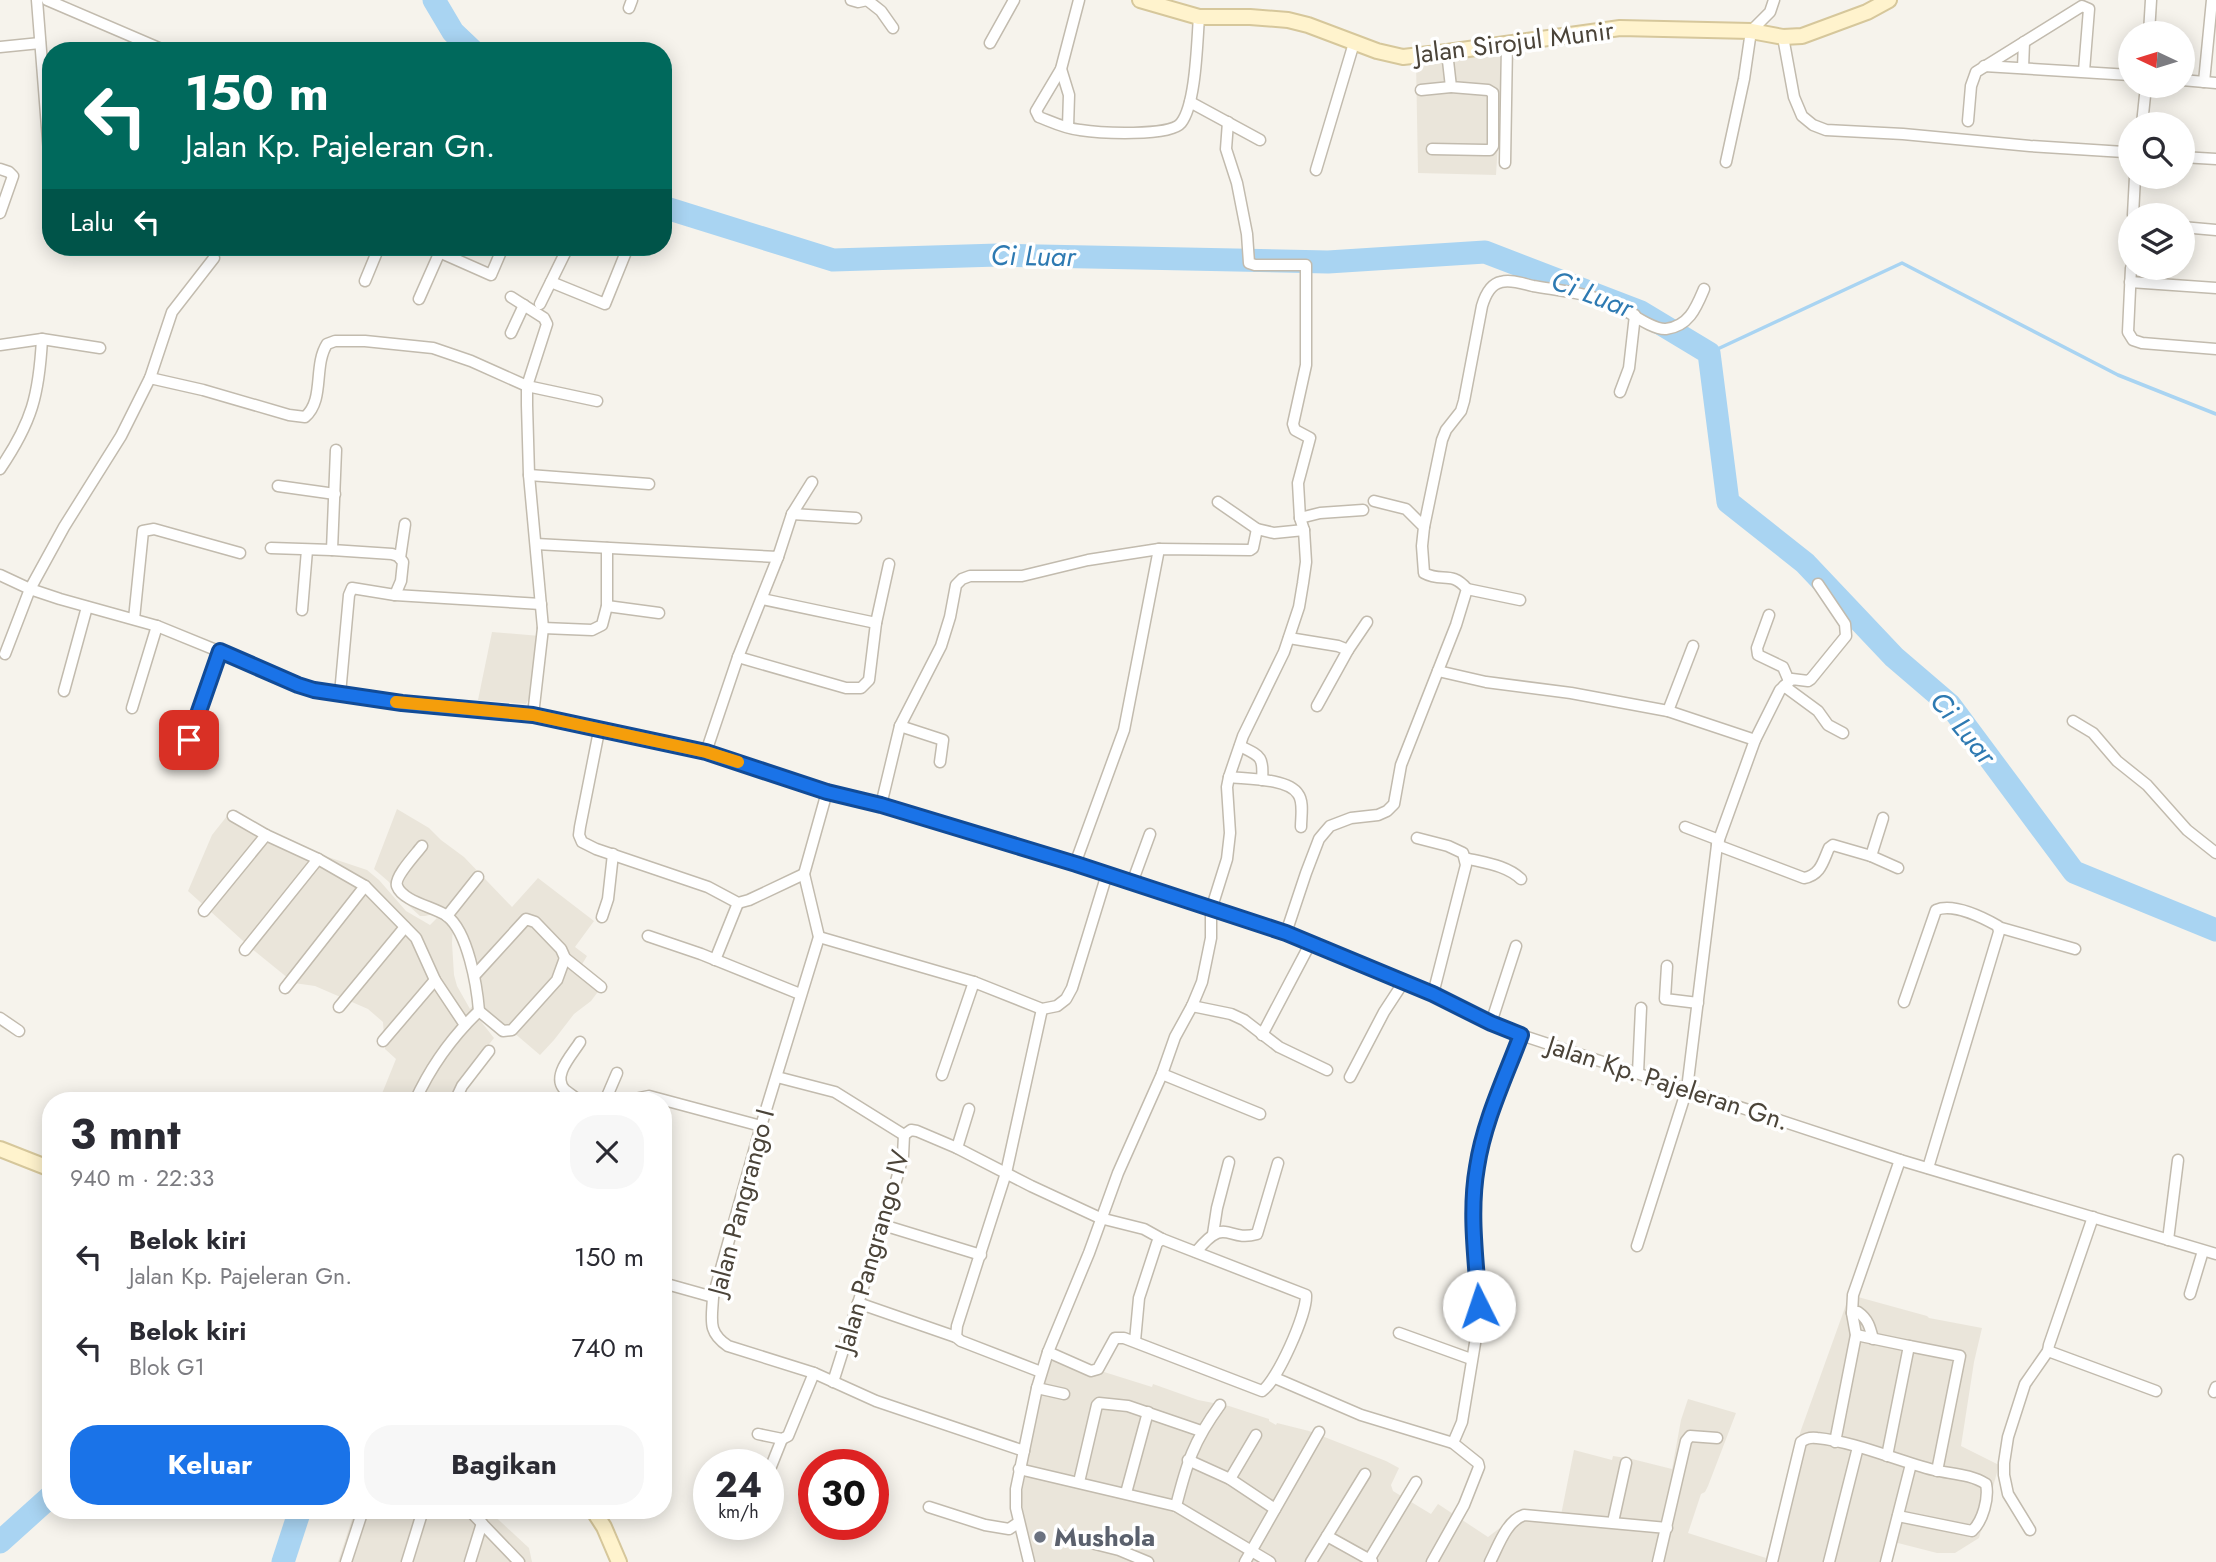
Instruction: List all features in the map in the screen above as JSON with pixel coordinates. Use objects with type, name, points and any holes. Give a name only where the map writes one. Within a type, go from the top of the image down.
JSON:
[{"type":"street","points":[[37,0],[42,68]]},
{"type":"street","points":[[47,0],[145,42]]},
{"type":"street","points":[[851,0],[867,0],[881,11],[893,28]]},
{"type":"street","points":[[990,43],[1014,0]]},
{"type":"street","points":[[1079,0],[1061,69],[1036,111],[1039,117],[1078,130],[1118,132],[1176,128],[1190,102],[1199,17]]},
{"type":"street","name":"Jalan Sirojul Munir","points":[[1140,0],[1199,17],[1288,20],[1402,57],[1620,28],[1751,31],[1783,37],[1814,33],[1867,12],[1889,0]]},
{"type":"street","points":[[1726,162],[1744,79],[1751,31],[1770,12],[1774,0]]},
{"type":"street","points":[[2150,21],[2151,0]]},
{"type":"street","points":[[2204,82],[2212,0]]},
{"type":"street","points":[[1968,121],[1973,78],[1984,66],[2086,6],[2089,9],[2084,71]]},
{"type":"street","points":[[1783,37],[1794,97],[1802,116],[1813,125],[1826,130],[2118,152]]},
{"type":"street","points":[[2023,68],[2024,42]]},
{"type":"street","points":[[0,47],[40,43]]},
{"type":"street","points":[[1316,170],[1354,43]]},
{"type":"street","points":[[1505,163],[1507,44]]},
{"type":"street","points":[[1447,52],[1451,87]]},
{"type":"street","points":[[1984,66],[2118,74]]},
{"type":"street","points":[[1061,69],[1069,94],[1068,127]]},
{"type":"street","points":[[2195,81],[2216,83]]},
{"type":"street","points":[[1421,90],[1451,87],[1488,90],[1493,93],[1493,146],[1490,150],[1432,149]]},
{"type":"street","points":[[1190,102],[1261,140]]},
{"type":"street","points":[[1029,1562],[1016,1508],[1020,1469],[1041,1372],[1118,1173],[1162,1074],[1175,1037],[1202,982],[1211,938],[1210,910],[1227,859],[1230,833],[1227,787],[1229,777],[1240,746],[1289,638],[1306,562],[1304,530],[1300,518],[1299,479],[1310,438],[1295,430],[1293,424],[1306,365],[1306,265],[1255,265],[1249,262],[1247,234],[1237,183],[1226,149],[1228,122]]},
{"type":"street","points":[[2195,158],[2216,159]]},
{"type":"street","points":[[0,169],[13,176],[0,213]]},
{"type":"street","points":[[2195,228],[2216,230]]},
{"type":"street","points":[[365,281],[375,256]]},
{"type":"street","points":[[419,299],[438,256]]},
{"type":"street","points":[[454,256],[491,275],[499,256]]},
{"type":"street","points":[[540,304],[564,256]]},
{"type":"street","points":[[551,282],[605,304],[624,256]]},
{"type":"street","points":[[5,654],[30,589],[64,527],[121,436],[150,378],[172,312],[214,258]]},
{"type":"street","points":[[1520,600],[1467,589],[1456,578],[1434,577],[1424,573],[1422,556],[1423,527],[1442,440],[1446,430],[1461,411],[1485,296],[1494,284],[1507,281],[1578,292],[1614,304],[1651,325],[1669,328],[1692,316],[1704,289]]},
{"type":"street","points":[[2216,288],[2130,282],[2128,332],[2133,340],[2142,344],[2216,349]]},
{"type":"street","points":[[511,297],[544,318],[547,327],[527,386],[529,475],[543,628],[533,715]]},
{"type":"street","points":[[511,333],[524,305]]},
{"type":"street","points":[[1620,392],[1632,357],[1635,315]]},
{"type":"street","points":[[0,345],[42,339],[100,348]]},
{"type":"street","points":[[0,469],[27,425],[32,411],[42,339]]},
{"type":"street","points":[[150,378],[305,417],[312,411],[316,401],[320,360],[327,344],[335,341],[365,341],[433,348],[471,361],[527,386],[597,401]]},
{"type":"street","points":[[332,550],[336,450]]},
{"type":"street","points":[[529,475],[649,484]]},
{"type":"street","points":[[706,752],[738,657],[792,514],[811,482]]},
{"type":"street","points":[[278,486],[334,494]]},
{"type":"street","points":[[1374,501],[1406,509],[1423,527]]},
{"type":"street","points":[[1218,502],[1257,528],[1274,533],[1304,530]]},
{"type":"street","points":[[1300,518],[1320,513],[1363,510]]},
{"type":"street","points":[[792,514],[856,518]]},
{"type":"street","points":[[400,558],[405,524]]},
{"type":"street","points":[[881,805],[901,726],[941,646],[956,585],[962,579],[970,576],[1022,576],[1088,560],[1159,549],[1250,551],[1257,528]]},
{"type":"street","points":[[134,619],[145,529],[154,529],[240,553]]},
{"type":"street","points":[[536,544],[778,557]]},
{"type":"street","points":[[271,548],[391,554],[403,562],[396,595]]},
{"type":"street","points":[[543,628],[592,630],[602,625],[607,606],[607,548]]},
{"type":"street","points":[[1076,864],[1125,730],[1159,549]]},
{"type":"street","points":[[302,610],[307,550]]},
{"type":"street","points":[[738,657],[857,689],[865,685],[869,680],[876,623],[889,564]]},
{"type":"street","name":"Jalan Kp. Pajeleran Gn.","points":[[0,575],[30,589],[157,626],[298,685],[402,703],[533,715],[706,752],[827,792],[881,805],[1076,864],[1286,933],[1433,994],[1521,1035],[1900,1160],[2216,1254]]},
{"type":"street","points":[[1786,683],[1811,679],[1846,636],[1845,624],[1818,584]]},
{"type":"street","points":[[340,694],[350,589],[396,595],[541,604]]},
{"type":"street","points":[[1286,933],[1306,873],[1324,833],[1330,827],[1350,818],[1378,815],[1394,804],[1401,765],[1457,625],[1467,589]]},
{"type":"street","points":[[762,599],[876,623]]},
{"type":"street","points":[[607,606],[659,613]]},
{"type":"street","points":[[64,691],[87,607]]},
{"type":"street","points":[[1769,615],[1757,648],[1758,655],[1783,667],[1786,683],[1812,706],[1828,725],[1843,733]]},
{"type":"street","points":[[1317,706],[1367,622]]},
{"type":"street","points":[[132,708],[157,626]]},
{"type":"street","points":[[1289,638],[1348,650]]},
{"type":"street","points":[[1668,711],[1693,646]]},
{"type":"street","points":[[189,740],[220,651]]},
{"type":"street","points":[[1438,671],[1486,682],[1571,693],[1668,711],[1755,740]]},
{"type":"street","points":[[1637,1245],[1687,1089],[1718,842],[1755,740],[1786,683]]},
{"type":"street","points":[[2073,721],[2093,733],[2117,761],[2147,785],[2187,830],[2216,853]]},
{"type":"street","points":[[901,726],[944,741],[940,762]]},
{"type":"street","points":[[599,731],[579,835],[582,842],[708,887],[738,903],[804,874]]},
{"type":"street","points":[[1240,746],[1258,755],[1262,761],[1262,780]]},
{"type":"street","points":[[1229,777],[1288,785],[1301,801],[1301,827]]},
{"type":"street","points":[[827,792],[804,874],[819,937],[974,982],[1042,1009],[1057,1006],[1066,999],[1072,988],[1107,874]]},
{"type":"street","points":[[233,816],[365,886],[416,938],[435,980],[465,1025]]},
{"type":"street","points":[[1871,856],[1883,818]]},
{"type":"street","points":[[1685,827],[1804,878],[1819,871],[1830,846],[1871,856],[1898,869]]},
{"type":"street","points":[[1132,883],[1150,834]]},
{"type":"street","points":[[204,911],[266,835]]},
{"type":"street","points":[[1416,838],[1457,849],[1463,853],[1466,865],[1433,994]]},
{"type":"street","points":[[422,846],[396,880],[397,887],[409,898],[447,916],[454,925],[475,975],[480,1011],[503,1031],[512,1030],[557,980],[565,958]]},
{"type":"street","points":[[602,916],[608,899],[613,854]]},
{"type":"street","points":[[1465,858],[1496,865],[1513,872],[1521,879]]},
{"type":"street","points":[[245,950],[318,859]]},
{"type":"street","points":[[447,916],[478,877]]},
{"type":"street","points":[[285,988],[365,886]]},
{"type":"street","points":[[715,960],[738,903]]},
{"type":"street","points":[[1904,1002],[1936,909],[1954,909],[1998,927],[2075,949]]},
{"type":"street","points":[[475,975],[526,919],[535,922],[561,949],[565,958],[601,986]]},
{"type":"street","points":[[339,1007],[405,927]]},
{"type":"street","points":[[1928,1168],[1999,932],[1998,927]]},
{"type":"street","points":[[648,936],[800,994]]},
{"type":"street","name":"Jalan Pangrango I","points":[[819,937],[761,1126],[713,1297],[711,1326],[717,1339],[728,1346],[814,1373],[876,1401],[1024,1451]]},
{"type":"street","points":[[1262,1035],[1310,944]]},
{"type":"street","points":[[1491,1023],[1516,946]]},
{"type":"street","points":[[1667,966],[1665,999],[1698,1003]]},
{"type":"street","points":[[383,1041],[435,980]]},
{"type":"street","points":[[943,1075],[974,982]]},
{"type":"street","points":[[1350,1077],[1384,1012],[1404,983]]},
{"type":"street","points":[[1192,1006],[1231,1014],[1244,1020],[1279,1047],[1327,1070]]},
{"type":"street","points":[[1638,1073],[1641,1008]]},
{"type":"street","points":[[956,1336],[1006,1173],[1042,1009]]},
{"type":"street","points":[[419,1092],[426,1077],[465,1025],[480,1011]]},
{"type":"street","points":[[0,1018],[19,1031]]},
{"type":"street","points":[[1453,1443],[1462,1422],[1477,1331],[1479,1306],[1473,1210],[1477,1166],[1493,1105],[1521,1035]]},
{"type":"street","points":[[568,1092],[559,1079],[560,1073],[580,1042]]},
{"type":"street","points":[[460,1092],[489,1051]]},
{"type":"street","points":[[609,1092],[617,1073]]},
{"type":"street","points":[[1162,1074],[1260,1114]]},
{"type":"street","name":"Jalan Pangrango IV","points":[[777,1077],[835,1092],[904,1135],[903,1156],[833,1382]]},
{"type":"street","points":[[672,1102],[761,1126]]},
{"type":"street","points":[[957,1148],[969,1109]]},
{"type":"street","points":[[904,1135],[911,1130],[917,1130],[1100,1218],[1144,1229],[1162,1239],[1306,1296],[1304,1310],[1275,1378],[1265,1390],[1259,1391],[1135,1341],[1115,1338],[1098,1369],[1091,1371],[1048,1352]]},
{"type":"street","points":[[0,1149],[42,1165]]},
{"type":"street","points":[[1835,1442],[1856,1335],[1852,1313],[1853,1294],[1900,1160]]},
{"type":"street","points":[[2168,1240],[2178,1160]]},
{"type":"street","points":[[1213,1234],[1229,1162]]},
{"type":"street","points":[[1196,1252],[1213,1234],[1223,1231],[1248,1236],[1257,1234],[1278,1163]]},
{"type":"street","points":[[2030,1530],[2008,1494],[2004,1475],[2012,1422],[2025,1384],[2048,1351],[2092,1217]]},
{"type":"street","points":[[883,1225],[981,1255]]},
{"type":"street","points":[[1135,1341],[1139,1298],[1157,1243],[1162,1239]]},
{"type":"street","points":[[2190,1294],[2203,1251]]},
{"type":"street","points":[[672,1286],[713,1297]]},
{"type":"street","points":[[858,1303],[956,1336],[961,1341],[1041,1372]]},
{"type":"street","points":[[1852,1313],[1858,1312],[1868,1322],[1873,1339]]},
{"type":"street","points":[[1399,1334],[1471,1360]]},
{"type":"street","points":[[1856,1335],[1960,1356],[1937,1471]]},
{"type":"street","points":[[1887,1456],[1909,1346]]},
{"type":"street","points":[[2048,1351],[2156,1391]]},
{"type":"street","points":[[758,1434],[782,1439],[788,1436],[814,1373]]},
{"type":"street","points":[[1275,1378],[1361,1415],[1453,1443],[1478,1462],[1479,1467],[1464,1505],[1432,1562]]},
{"type":"street","points":[[1037,1388],[1063,1394]]},
{"type":"street","points":[[1079,1482],[1097,1405],[1102,1403],[1128,1406],[1201,1431]]},
{"type":"street","points":[[1176,1506],[1188,1460],[1201,1431],[1220,1405]]},
{"type":"street","points":[[1126,1493],[1148,1412]]},
{"type":"street","points":[[1245,1562],[1319,1432]]},
{"type":"street","points":[[1230,1479],[1256,1435]]},
{"type":"street","points":[[1658,1562],[1686,1441],[1695,1435],[1717,1438]]},
{"type":"street","points":[[1772,1562],[1801,1442],[1807,1438],[1816,1437],[1857,1447],[1937,1471],[1977,1478],[1986,1484],[1988,1494],[1978,1526],[1972,1531],[1898,1516]]},
{"type":"street","points":[[778,1449],[782,1439]]},
{"type":"street","points":[[1829,1562],[1857,1447]]},
{"type":"street","points":[[1188,1460],[1230,1479],[1275,1508]]},
{"type":"street","points":[[1613,1522],[1626,1464]]},
{"type":"street","points":[[1886,1562],[1911,1464]]},
{"type":"street","points":[[1020,1469],[1176,1506],[1270,1562]]},
{"type":"street","points":[[1311,1562],[1365,1474]]},
{"type":"street","points":[[1327,1536],[1371,1561],[1416,1482]]},
{"type":"street","points":[[929,1507],[985,1525],[1009,1529],[1018,1522]]},
{"type":"street","points":[[1490,1562],[1508,1527],[1519,1516],[1667,1528]]},
{"type":"street","points":[[346,1562],[360,1519]]},
{"type":"street","points":[[407,1562],[421,1519]]},
{"type":"street","points":[[478,1519],[519,1562]]},
{"type":"street","points":[[599,1519],[619,1562]]},
{"type":"street","points":[[470,1562],[482,1523]]},
{"type":"street","points":[[1063,1536],[1119,1550],[1148,1562]]},
{"type":"shaded area","points":[[1500,57],[1496,175],[1418,173],[1416,61]]},
{"type":"shaded area","points":[[492,632],[540,636],[530,697],[526,704],[478,700]]},
{"type":"shaded area","points":[[397,809],[429,828],[464,857],[512,907],[538,878],[594,921],[575,947],[587,956],[581,966],[603,985],[591,1001],[574,1014],[540,1055],[487,1010],[479,1019],[494,1038],[471,1067],[457,1092],[383,1092],[396,1059],[385,1049],[383,1022],[368,1009],[315,986],[294,983],[188,891],[212,835],[227,816],[252,824],[316,853],[367,870],[406,911],[430,925],[437,918],[453,927],[454,975],[470,1009],[477,999],[467,942],[459,942],[457,925],[442,912],[420,916],[374,869]]},
{"type":"shaded area","points":[[1896,1158],[1906,1161],[1858,1297],[1929,1318],[1982,1328],[1961,1446],[1999,1465],[1979,1538],[1955,1553],[1937,1553],[1894,1542],[1887,1562],[1032,1562],[1022,1493],[1037,1409],[1053,1356],[1152,1387],[1153,1384],[1198,1400],[1229,1406],[1269,1419],[1276,1425],[1277,1423],[1309,1431],[1386,1461],[1399,1468],[1391,1485],[1393,1491],[1431,1514],[1438,1504],[1488,1537],[1509,1521],[1561,1515],[1574,1450],[1612,1460],[1613,1456],[1672,1469],[1681,1420],[1688,1399],[1736,1413],[1708,1486],[1701,1494],[1688,1533],[1766,1558],[1801,1430]]},
{"type":"shaded area","points":[[352,1519],[498,1519],[529,1548],[532,1562],[338,1562]]},
{"type":"waterway","name":"Ci Luar","points":[[434,0],[453,32],[464,42]]},
{"type":"waterway","name":"Ci Luar","points":[[672,210],[833,260],[998,255],[1328,262],[1485,252],[1641,312],[1709,353],[1728,502],[1805,563],[1894,657],[1950,705],[2074,872],[2216,930]]},
{"type":"waterway","points":[[1709,353],[1902,263],[2118,375],[2216,414]]},
{"type":"waterway","points":[[0,1542],[42,1504]]},
{"type":"waterway","points":[[283,1562],[297,1519]]},
{"type":"slow traffic","points":[[396,702],[533,715],[706,752],[738,762]]},
{"type":"place","name":"Mushola","points":[[1040,1537]]},
{"type":"route","points":[[189,740],[220,651],[314,690],[452,709],[533,715],[706,752],[827,792],[881,805],[1076,864],[1286,933],[1433,994],[1521,1035],[1493,1105],[1477,1166],[1473,1210],[1479,1306]]}]
